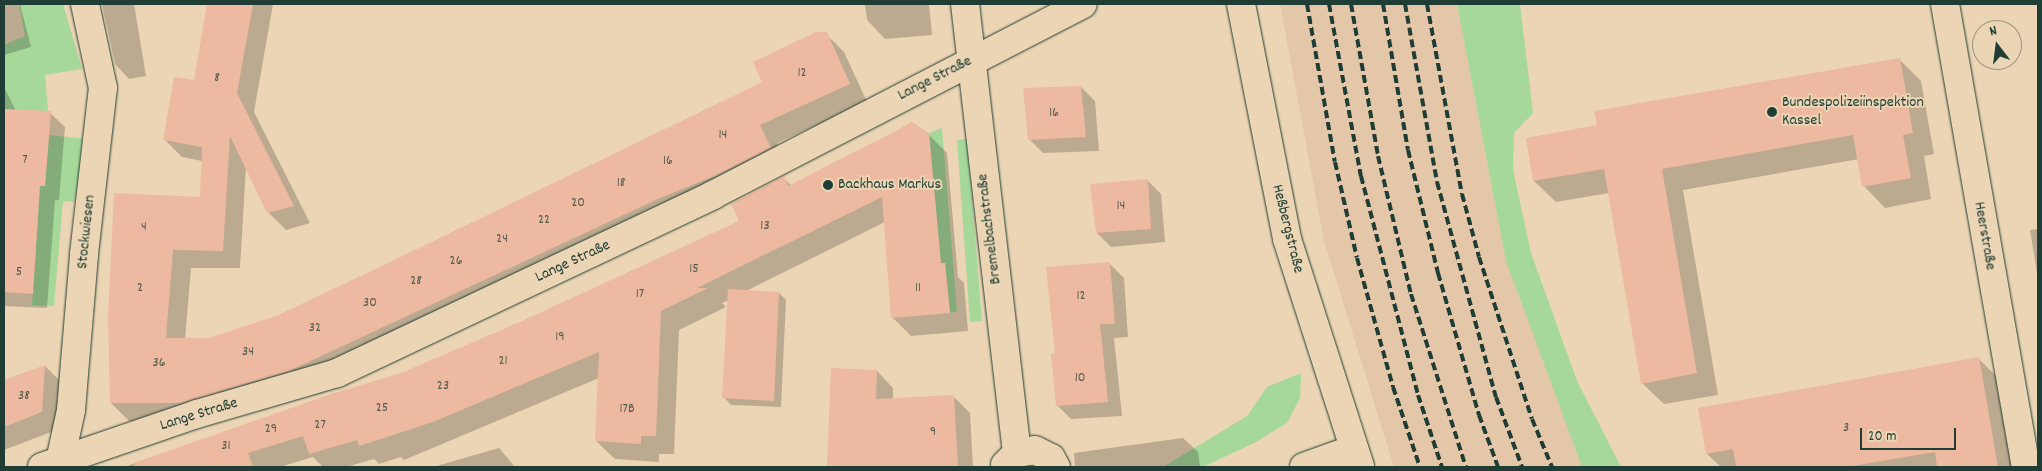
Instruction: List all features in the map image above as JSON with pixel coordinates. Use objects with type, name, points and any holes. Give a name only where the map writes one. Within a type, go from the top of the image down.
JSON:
[{"type":"street","name":"Stockwiesen","points":[[55,465],[71,410],[84,254],[103,88],[84,4]]},
{"type":"street","name":"Bremelbachstraße","points":[[965,4],[1011,460],[1034,450],[1051,458],[1056,467]]},
{"type":"street","name":"Lange Straße","points":[[55,465],[197,414],[337,373],[714,195],[1083,4]]},
{"type":"street","name":"Heßbergstraße","points":[[1241,4],[1287,239],[1357,458]]},
{"type":"street","name":"Heerstraße","points":[[1945,4],[2026,467]]},
{"type":"street","points":[[1304,467],[1357,458]]},
{"type":"shaded area","points":[[1280,4],[1457,4],[1506,261],[1584,467],[1394,467],[1324,241]]},
{"type":"green space","points":[[19,4],[63,4],[82,69],[45,75],[48,111],[15,129],[4,129],[4,45],[25,36]]},
{"type":"green space","points":[[1457,4],[1520,4],[1533,113],[1514,133],[1513,170],[1531,253],[1577,381],[1621,467],[1584,467],[1581,464],[1506,261]]},
{"type":"green space","points":[[942,128],[957,311],[950,313],[945,263],[940,263],[929,133]]},
{"type":"green space","points":[[49,135],[86,139],[74,202],[63,201],[54,306],[32,305],[38,213],[4,210],[4,184],[45,186]]},
{"type":"green space","points":[[967,139],[982,321],[970,322],[957,140]]},
{"type":"green space","points":[[1301,373],[1300,398],[1287,423],[1254,443],[1203,467],[1163,467],[1247,416],[1267,387]]},
{"type":"building","points":[[207,4],[253,4],[237,93],[294,206],[267,213],[230,136],[223,251],[173,250],[166,338],[209,338],[276,316],[762,82],[753,62],[816,32],[827,32],[850,84],[760,125],[771,148],[717,175],[660,198],[289,371],[182,403],[110,403],[108,316],[114,193],[200,197],[202,147],[163,140],[174,77],[194,80]]},
{"type":"building","points":[[1900,58],[1913,133],[1903,135],[1911,178],[1862,187],[1853,135],[1662,169],[1697,373],[1641,384],[1604,169],[1533,181],[1526,138],[1597,125],[1594,111]]},
{"type":"building","points":[[1081,86],[1086,137],[1028,140],[1023,88]]},
{"type":"building","points":[[4,109],[51,111],[45,186],[40,186],[33,294],[4,292]]},
{"type":"building","points":[[912,122],[929,133],[941,263],[945,263],[950,313],[891,318],[882,197],[697,288],[708,288],[661,311],[656,436],[641,436],[641,444],[595,441],[599,352],[433,422],[359,446],[357,440],[309,454],[303,436],[248,453],[253,467],[135,467],[134,463],[331,394],[401,373],[522,321],[739,221],[731,204],[784,176],[788,186],[876,141],[878,144],[877,141]]},
{"type":"building","points":[[1148,179],[1151,229],[1096,233],[1090,184]]},
{"type":"building","points":[[1110,262],[1115,324],[1100,324],[1108,402],[1056,406],[1051,354],[1055,353],[1046,267]]},
{"type":"building","points":[[728,289],[779,292],[774,401],[722,398]]},
{"type":"building","points":[[1979,357],[1998,467],[1937,467],[1935,452],[1846,467],[1736,467],[1733,449],[1706,454],[1698,408]]},
{"type":"building","points":[[45,365],[42,412],[4,427],[4,380]]},
{"type":"building","points":[[831,368],[877,370],[876,399],[954,395],[958,467],[827,467]]},
{"type":"railway","points":[[1307,4],[1335,162],[1357,258],[1393,387],[1420,467]]},
{"type":"railway","points":[[1329,4],[1361,176],[1418,395],[1442,467]]},
{"type":"railway","points":[[1351,4],[1378,156],[1411,294],[1466,467]]},
{"type":"railway","points":[[1383,4],[1408,150],[1438,273],[1479,415],[1498,467]]},
{"type":"railway","points":[[1405,4],[1437,182],[1496,397],[1522,467]]},
{"type":"railway","points":[[1427,4],[1462,194],[1479,257],[1532,419],[1552,467]]},
{"type":"place","name":"Bundespolizeiinspektion Kassel","points":[[1772,112]]},
{"type":"place","name":"Backhaus Markus","points":[[828,185]]}]
